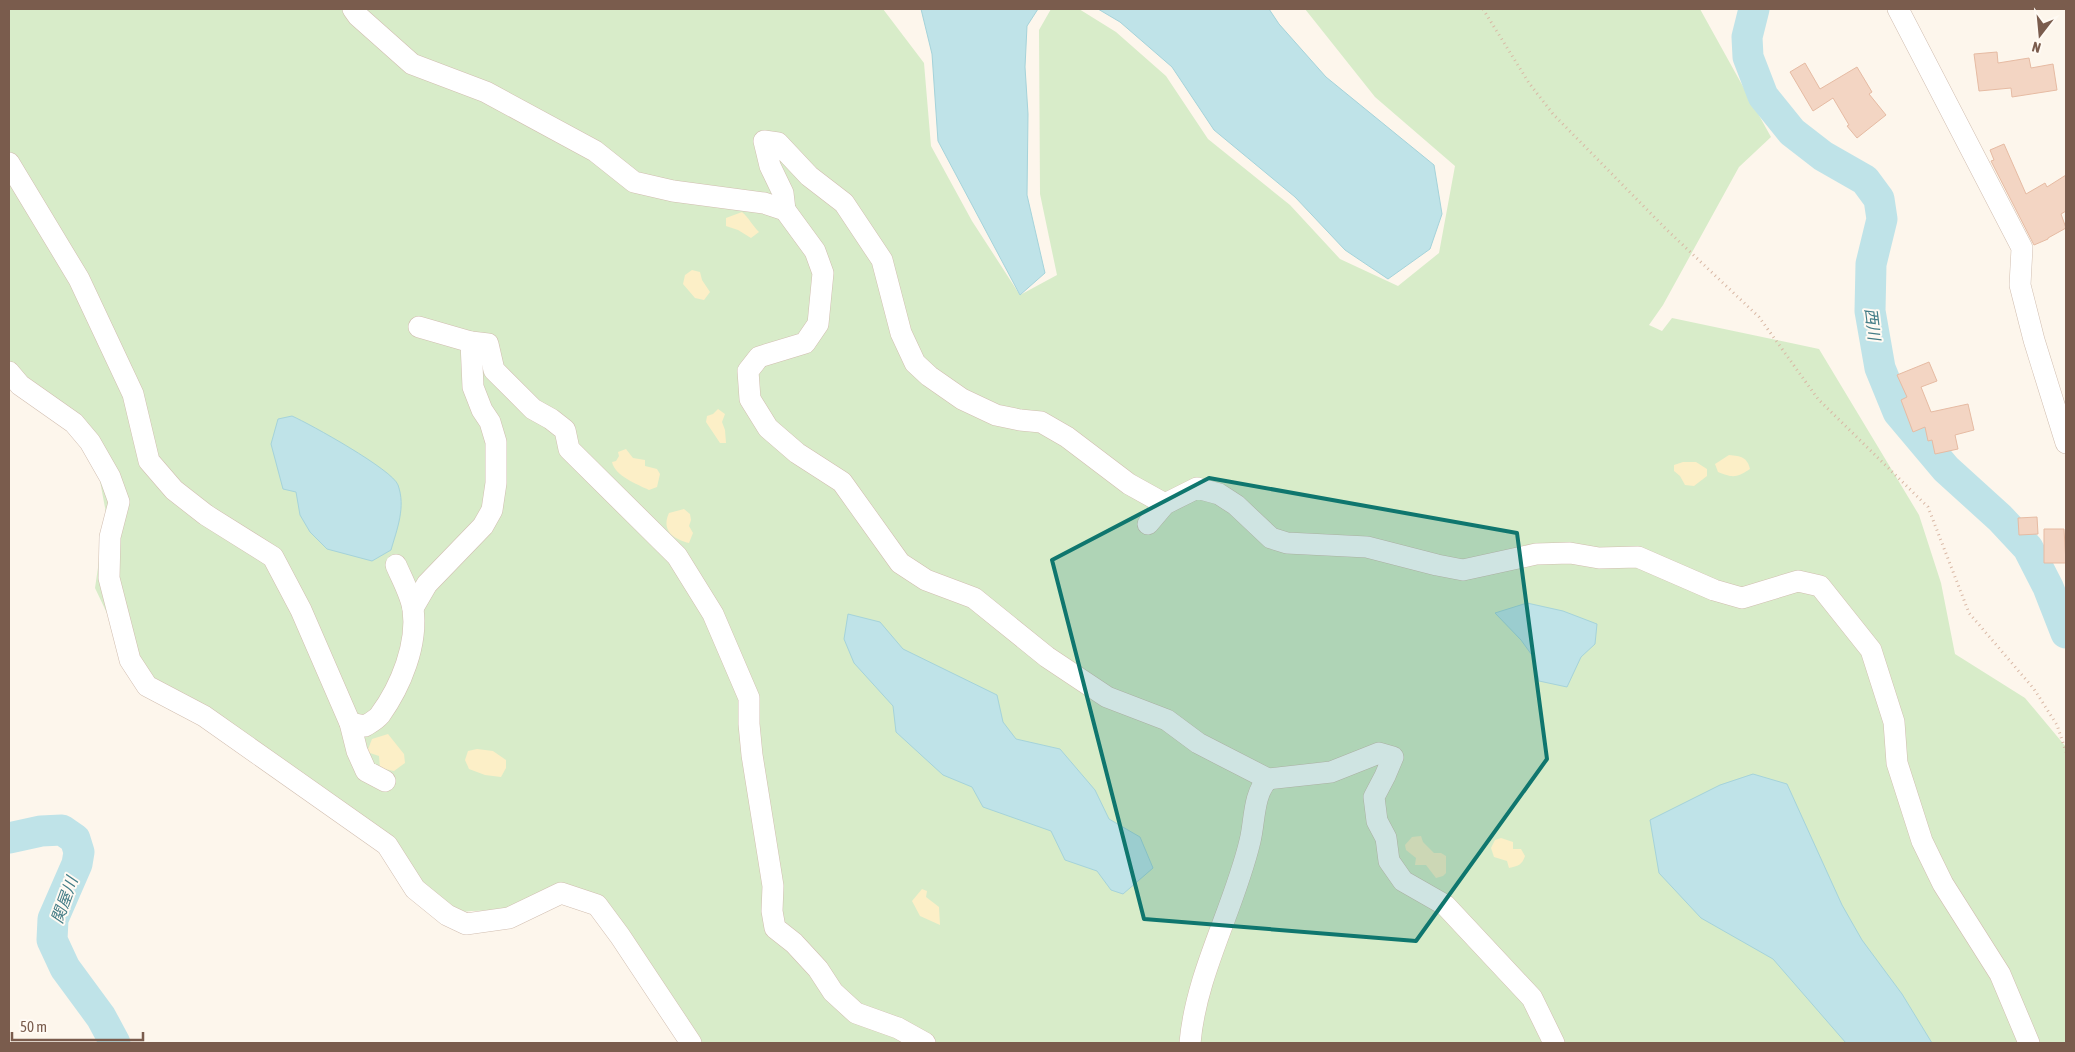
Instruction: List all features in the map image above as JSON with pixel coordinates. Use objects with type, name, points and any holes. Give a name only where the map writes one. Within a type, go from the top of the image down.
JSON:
[{"type":"street","points":[[353,9],[358,16],[412,64],[486,92],[595,151],[634,182],[673,191],[764,203],[785,210]]},
{"type":"street","points":[[1898,9],[2022,248],[2020,285],[2034,340],[2066,443]]},
{"type":"street","points":[[1165,504],[1129,484],[1067,436],[1041,422],[996,416],[962,399],[929,376],[915,363],[901,332],[882,260],[844,203],[809,176],[778,143],[764,141],[770,166],[783,194],[785,210],[815,251],[823,274],[818,324],[805,343],[759,357],[748,371],[750,399],[768,428],[798,453],[842,482],[900,562],[926,580],[974,598],[1047,657],[1107,698],[1167,720],[1198,743],[1268,779],[1330,772],[1379,753],[1393,757],[1374,797],[1378,821],[1386,838],[1389,861],[1404,881],[1445,905],[1532,998],[1554,1043]]},
{"type":"street","points":[[9,163],[79,279],[132,394],[149,462],[174,490],[206,515],[273,557],[301,610],[350,723],[357,751],[366,770],[385,781]]},
{"type":"street","points":[[419,327],[471,342],[488,344],[494,370],[533,409],[551,419],[565,430],[569,449],[677,556],[713,614],[749,698],[751,747],[773,886],[772,911],[775,928],[794,943],[818,969],[833,992],[856,1013],[898,1028],[924,1043]]},
{"type":"street","points":[[413,608],[427,584],[483,526],[492,510],[496,483],[496,442],[490,422],[482,410],[473,387],[471,342]]},
{"type":"street","points":[[9,372],[20,385],[74,423],[90,442],[110,477],[119,502],[110,537],[109,578],[130,660],[147,686],[220,726],[388,845],[416,889],[447,915],[466,924],[509,918],[561,894],[597,905],[620,936],[691,1043]]},
{"type":"street","points":[[1148,524],[1165,504],[1197,488],[1219,494],[1236,504],[1271,538],[1287,543],[1367,547],[1437,566],[1463,570],[1536,554],[1570,553],[1599,558],[1638,557],[1714,590],[1742,598],[1798,581],[1820,586],[1871,650],[1894,722],[1897,763],[1922,841],[1943,884],[2000,974],[2029,1043]]},
{"type":"street","points":[[350,723],[364,726],[379,716],[391,696],[412,647],[414,640],[413,608],[396,566]]},
{"type":"street","points":[[1190,1043],[1196,1004],[1250,842],[1261,786],[1268,779]]},
{"type":"path","points":[[1483,9],[1529,83],[1553,114],[1666,229],[1759,317],[1818,399],[1928,507],[1969,613],[2034,689],[2057,725],[2066,752]]},
{"type":"highlighted area","points":[[1209,478],[1517,533],[1547,759],[1416,941],[1144,919],[1052,560]]},
{"type":"green space","points":[[9,9],[883,9],[924,63],[931,146],[972,221],[1020,295],[1057,275],[1040,194],[1039,30],[1051,9],[1079,9],[1116,32],[1166,76],[1208,139],[1290,205],[1340,259],[1398,286],[1439,253],[1455,166],[1375,97],[1305,9],[1700,9],[1771,137],[1739,167],[1663,305],[1649,325],[1662,331],[1672,318],[1819,349],[1919,515],[1941,583],[1955,654],[2025,698],[2066,747],[2066,1043],[703,1043],[580,890],[502,910],[455,913],[421,888],[383,835],[143,689],[95,588],[106,513],[97,465],[85,444],[9,383]]},
{"type":"sand","points":[[742,212],[759,232],[751,238],[738,230],[726,226],[726,218]]},
{"type":"sand","points":[[692,270],[700,272],[702,280],[710,292],[704,300],[695,298],[683,284],[685,275]]},
{"type":"sand","points":[[718,409],[725,414],[722,422],[726,443],[720,443],[706,422],[707,416],[713,414]]},
{"type":"sand","points":[[626,449],[633,458],[645,460],[645,466],[657,469],[660,474],[657,487],[649,490],[627,479],[617,471],[612,462],[616,461],[619,456],[618,452]]},
{"type":"sand","points":[[1729,455],[1743,458],[1750,469],[1734,476],[1718,472],[1715,464]]},
{"type":"sand","points":[[1683,462],[1696,462],[1707,469],[1707,476],[1694,486],[1685,485],[1680,476],[1674,471],[1674,465]]},
{"type":"sand","points":[[684,509],[690,514],[689,526],[693,533],[689,543],[678,539],[670,533],[666,524],[669,513]]},
{"type":"sand","points":[[388,734],[404,754],[405,763],[394,771],[380,768],[379,756],[367,752],[372,739]]},
{"type":"sand","points":[[477,749],[493,751],[506,760],[506,768],[501,777],[485,775],[469,769],[465,760],[468,751]]},
{"type":"sand","points":[[1421,836],[1423,842],[1434,853],[1441,853],[1446,856],[1446,873],[1443,876],[1436,878],[1426,865],[1415,865],[1416,858],[1406,850],[1405,845],[1412,837]]},
{"type":"sand","points":[[1501,838],[1513,842],[1513,849],[1521,849],[1525,856],[1519,865],[1509,868],[1507,861],[1494,857],[1491,848],[1495,840]]},
{"type":"sand","points":[[922,889],[927,891],[926,897],[939,907],[940,925],[920,916],[912,901]]},
{"type":"water","points":[[921,9],[1038,9],[1027,26],[1025,67],[1028,114],[1027,195],[1045,273],[1020,295],[938,141],[932,54]]},
{"type":"water","points":[[1098,9],[1269,9],[1279,24],[1326,77],[1434,165],[1442,214],[1430,249],[1388,279],[1345,250],[1295,197],[1214,130],[1172,67],[1120,22]]},
{"type":"water","points":[[292,416],[332,437],[393,478],[398,485],[400,493],[401,510],[391,550],[372,561],[327,549],[310,532],[300,515],[296,492],[283,489],[271,444],[278,419]]},
{"type":"water","points":[[1527,603],[1563,611],[1597,624],[1595,644],[1581,657],[1567,687],[1539,681],[1534,658],[1521,640],[1495,613]]},
{"type":"water","points":[[848,614],[880,622],[903,649],[997,695],[1003,722],[1016,739],[1060,749],[1095,790],[1109,819],[1140,837],[1153,868],[1123,894],[1111,890],[1097,871],[1065,860],[1051,831],[983,807],[972,787],[943,775],[896,732],[893,706],[854,663],[844,639]]},
{"type":"water","points":[[1753,774],[1787,784],[1842,905],[1862,940],[1902,994],[1932,1043],[1846,1043],[1773,959],[1701,918],[1659,873],[1650,820],[1720,785]]},
{"type":"building","points":[[1997,52],[1998,63],[2029,58],[2031,68],[2053,64],[2057,90],[2012,97],[2011,88],[1979,91],[1974,54]]},
{"type":"building","points":[[1805,63],[1820,89],[1857,67],[1872,92],[1869,94],[1886,115],[1857,138],[1847,126],[1849,125],[1833,98],[1813,111],[1790,72]]},
{"type":"building","points":[[2004,144],[2026,194],[2045,183],[2047,187],[2066,175],[2066,211],[2061,214],[2066,228],[2034,245],[1991,161],[1994,160],[1990,150]]},
{"type":"building","points":[[1929,362],[1937,381],[1921,387],[1931,412],[1968,404],[1974,430],[1955,435],[1958,449],[1935,454],[1932,440],[1928,441],[1925,427],[1913,432],[1901,400],[1907,397],[1897,375]]},
{"type":"building","points":[[2037,517],[2038,534],[2019,535],[2018,518]]},
{"type":"building","points":[[2044,529],[2064,529],[2066,563],[2044,563]]},
{"type":"waterway","name":"西川","points":[[1754,9],[1747,37],[1748,57],[1763,96],[1792,132],[1823,156],[1865,180],[1879,199],[1882,219],[1871,264],[1870,311],[1880,368],[1898,412],[1946,469],[2000,518],[2028,548],[2048,587],[2066,633]]},
{"type":"waterway","name":"関屋川","points":[[9,838],[41,831],[62,830],[75,839],[79,852],[77,864],[53,919],[52,940],[65,968],[101,1017],[115,1043]]}]
